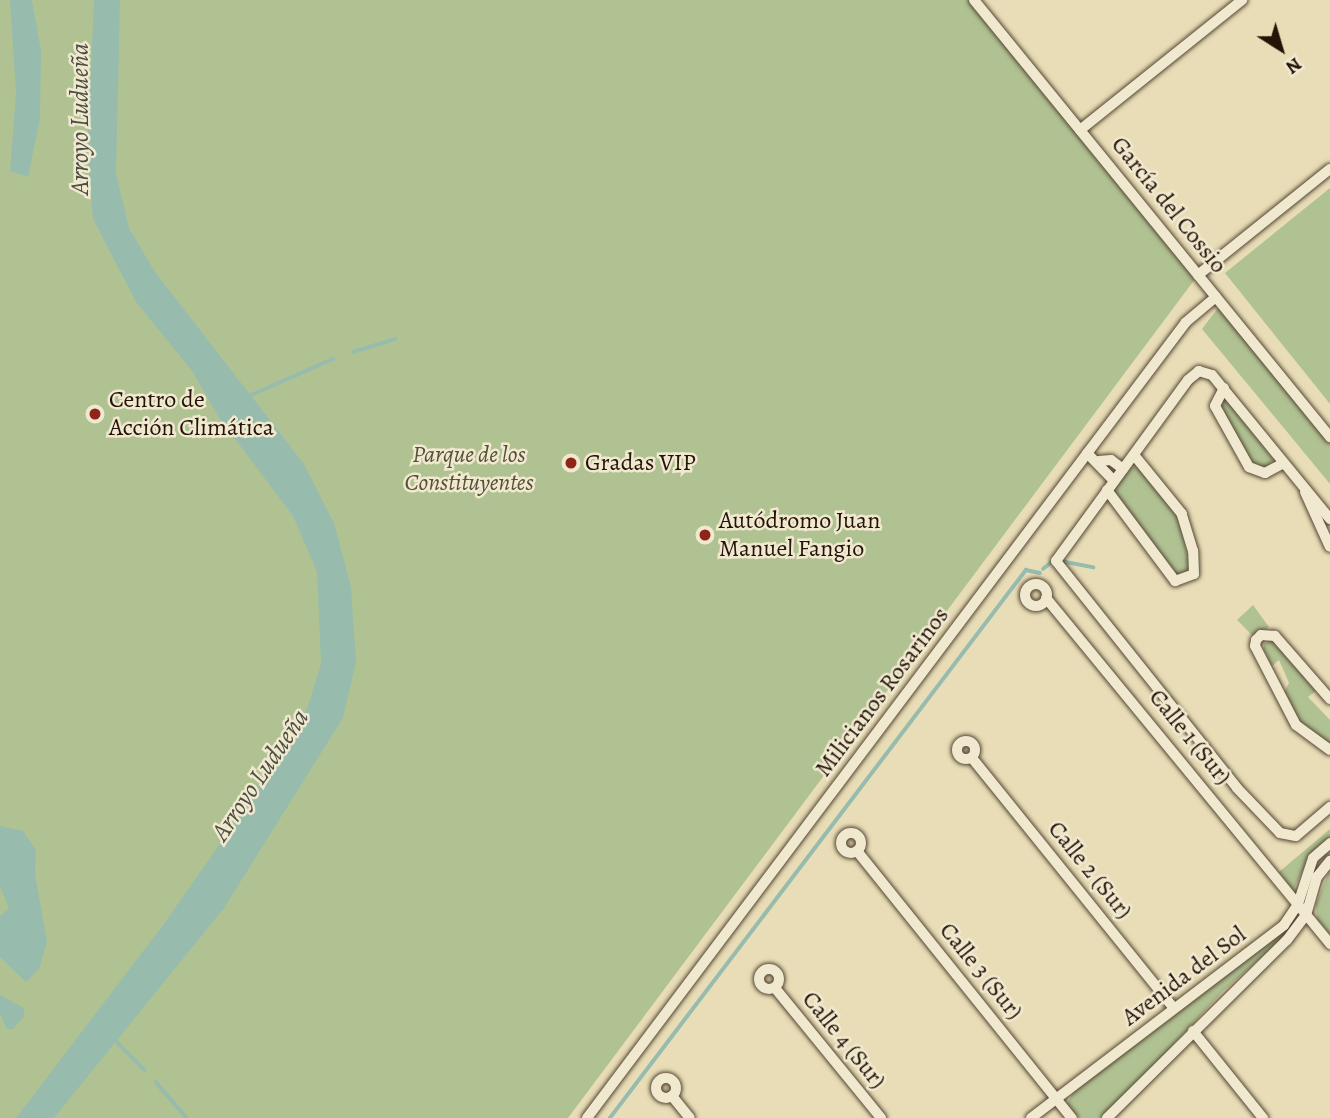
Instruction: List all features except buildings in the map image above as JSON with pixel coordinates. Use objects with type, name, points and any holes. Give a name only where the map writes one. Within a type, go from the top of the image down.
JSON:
[{"type":"street","name":"García del Cossio","points":[[974,0],[1330,438]]},
{"type":"street","points":[[1080,130],[1242,0]]},
{"type":"street","points":[[1198,275],[1330,169]]},
{"type":"street","name":"Milicianos Rosarinos","points":[[587,1118],[1186,322],[1216,297]]},
{"type":"street","points":[[1330,519],[1224,388],[1207,371],[1194,374],[1059,551],[1058,566],[1134,654],[1237,788],[1280,833],[1296,836],[1330,807]]},
{"type":"street","points":[[1224,388],[1215,407],[1249,467],[1265,473],[1284,463]]},
{"type":"street","points":[[1087,453],[1099,461],[1111,486],[1175,581],[1194,574],[1193,551],[1182,514],[1134,455]]},
{"type":"street","points":[[1099,461],[1111,460],[1123,469]]},
{"type":"street","points":[[1303,486],[1330,547]]},
{"type":"street","name":"Calle 1 (Sur)","points":[[1046,598],[1330,944]]},
{"type":"street","points":[[1330,699],[1275,636],[1261,635],[1256,640],[1255,646],[1296,725],[1330,750]]},
{"type":"street","name":"Calle 2 (Sur)","points":[[972,758],[1174,1008]]},
{"type":"street","name":"Avenida del Sol","points":[[1031,1118],[1266,940],[1298,904],[1313,858],[1330,843]]},
{"type":"street","name":"Calle 3 (Sur)","points":[[857,851],[1072,1118]]},
{"type":"street","name":"Avenida del Sol","points":[[1107,1118],[1287,940],[1306,915],[1317,877],[1330,861]]},
{"type":"street","name":"Calle 4 (Sur)","points":[[775,988],[881,1118]]},
{"type":"street","points":[[1193,1031],[1263,1118]]},
{"type":"street","points":[[672,1096],[690,1118]]},
{"type":"green space","name":"Autódromo Juan Manuel Fangio","points":[[0,0],[974,0],[1198,275],[568,1118],[0,1118]]},
{"type":"green space","points":[[1330,188],[1330,404],[1225,273]]},
{"type":"green space","points":[[1221,304],[1330,437],[1330,484],[1202,329]]},
{"type":"green space","points":[[1223,394],[1273,459],[1266,469],[1255,467],[1218,404]]},
{"type":"green space","points":[[1138,467],[1174,510],[1180,523],[1190,568],[1179,577],[1114,491],[1127,468]]},
{"type":"green space","points":[[1253,605],[1269,627],[1253,636],[1237,620]]},
{"type":"green space","points":[[1272,639],[1316,691],[1308,697],[1330,720],[1330,745],[1305,728],[1293,712],[1284,692],[1289,683],[1279,660],[1272,666],[1264,650],[1264,644]]},
{"type":"green space","points":[[1330,829],[1330,839],[1310,856],[1293,890],[1279,872]]},
{"type":"green space","points":[[1330,869],[1330,934],[1317,919],[1316,904]]},
{"type":"green space","points":[[1292,919],[1297,920],[1286,935],[1223,991],[1130,1091],[1100,1118],[1079,1118],[1067,1104],[1074,1091]]},
{"type":"shaded area","points":[[10,0],[32,0],[41,51],[40,118],[28,177],[10,171],[16,93]]},
{"type":"shaded area","name":"Arroyo Ludueña","points":[[94,0],[120,0],[116,173],[129,228],[155,272],[304,464],[334,523],[351,587],[356,662],[343,718],[224,908],[54,1118],[16,1118],[163,925],[243,811],[307,709],[321,664],[317,572],[293,516],[220,419],[192,371],[136,302],[93,219],[87,154]]},
{"type":"shaded area","points":[[0,826],[23,831],[36,850],[35,874],[47,942],[39,969],[26,982],[0,957],[0,916],[9,908],[0,887]]},
{"type":"shaded area","points":[[0,995],[24,1008],[24,1016],[13,1029],[7,1029],[0,1014]]},
{"type":"waterway","points":[[353,352],[395,339]]},
{"type":"waterway","points":[[249,396],[333,359]]},
{"type":"waterway","points":[[1043,569],[1053,561]]},
{"type":"waterway","points":[[1061,561],[1093,567]]},
{"type":"waterway","points":[[610,1118],[1026,570],[1040,573]]},
{"type":"waterway","points":[[115,1040],[145,1070]]},
{"type":"waterway","points":[[156,1082],[187,1118]]},
{"type":"place","name":"Centro de Acción Climática","points":[[95,414]]},
{"type":"place","name":"Gradas VIP","points":[[571,463]]},
{"type":"place","name":"Autódromo Juan Manuel Fangio","points":[[705,535]]},
{"type":"park label","name":"Parque de los Constituyentes","points":[[469,469]]}]
